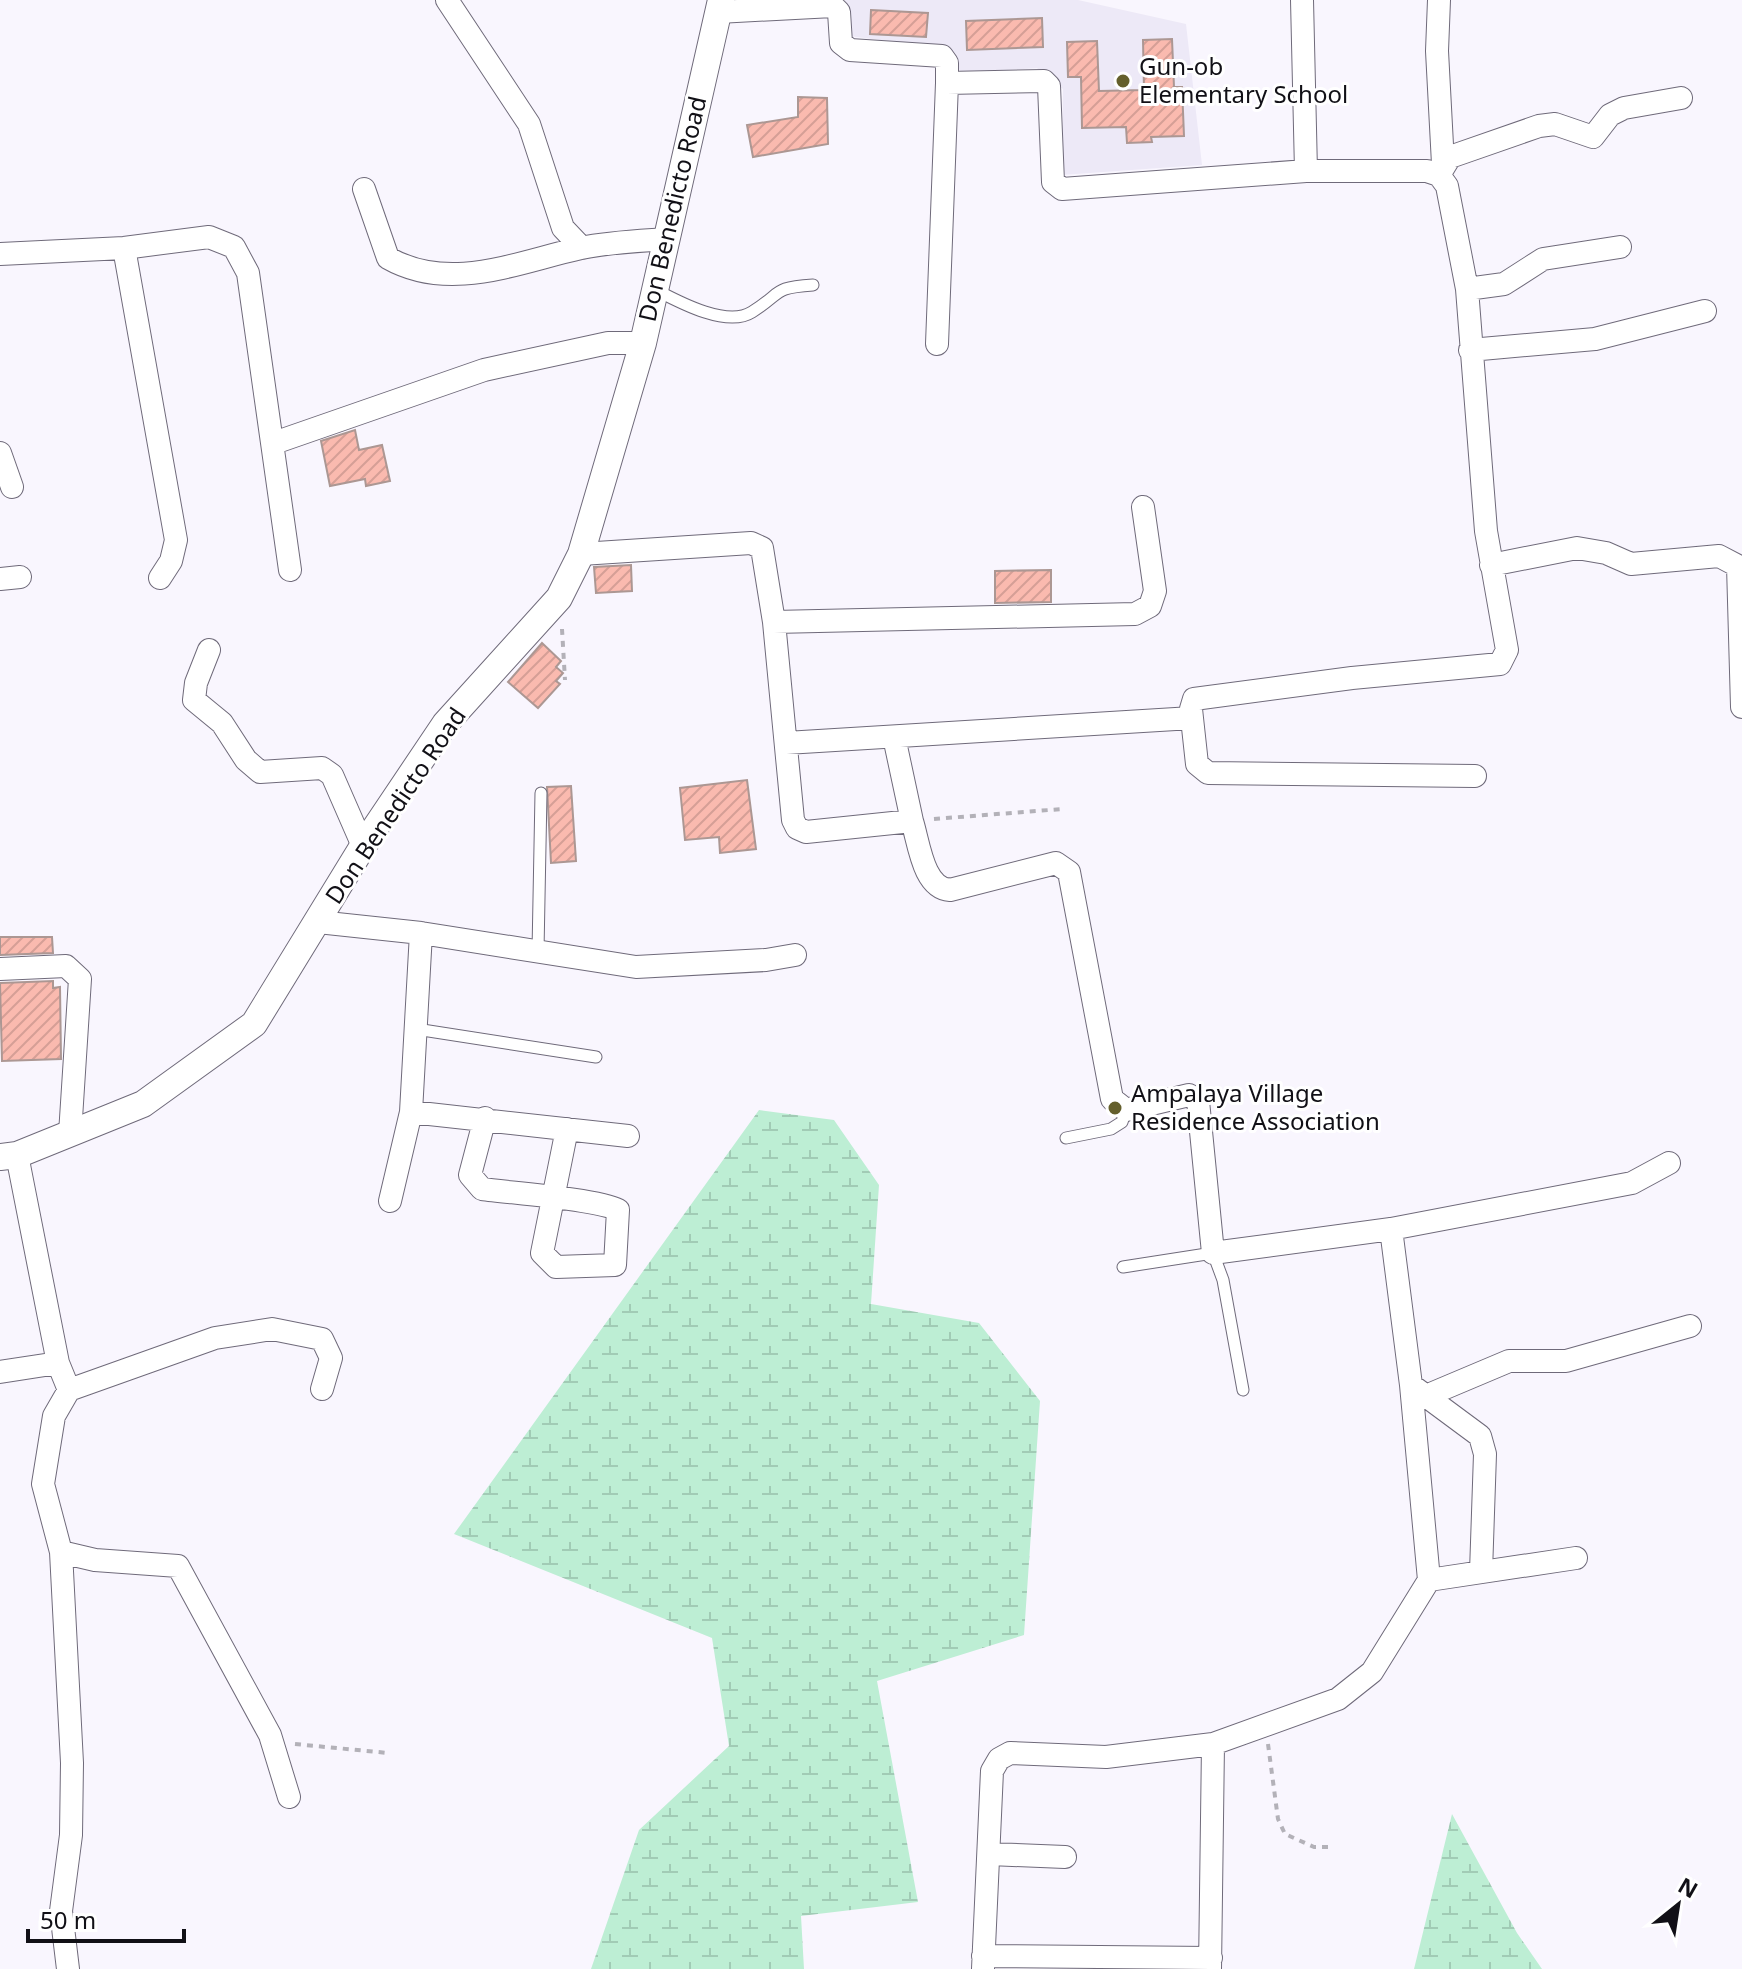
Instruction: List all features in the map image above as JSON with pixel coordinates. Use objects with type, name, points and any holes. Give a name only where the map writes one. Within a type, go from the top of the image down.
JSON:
[{"type":"street","points":[[447,0],[529,124],[563,228],[582,248]]},
{"type":"street","points":[[1302,0],[1306,171]]},
{"type":"street","points":[[1439,0],[1437,51],[1441,170],[1447,186],[1467,289],[1491,565],[1507,650],[1500,664],[1352,678],[1194,699],[1192,718],[1197,764],[1208,773],[1475,776]]},
{"type":"street","points":[[719,6],[833,6],[839,12],[844,48],[942,56],[947,63],[937,344]]},
{"type":"street","name":"Don Benedicto Road","points":[[8,1156],[143,1104],[235,1042],[254,1024],[363,846],[445,724],[559,598],[581,554],[643,343],[719,6]]},
{"type":"street","points":[[947,83],[1038,80],[1049,86],[1053,182],[1062,189],[1306,171],[1441,170],[1473,146],[1539,126],[1555,124],[1593,137],[1610,115],[1624,108],[1681,98]]},
{"type":"street","points":[[364,189],[388,258],[424,274],[473,273],[516,267],[582,248],[667,239]]},
{"type":"street","points":[[0,254],[124,248],[209,237],[234,247],[248,273],[290,570]]},
{"type":"street","points":[[1467,289],[1504,284],[1543,259],[1620,247]]},
{"type":"street","points":[[124,248],[176,540],[171,561],[160,578]]},
{"type":"street","points":[[1470,350],[1595,339],[1705,311]]},
{"type":"street","points":[[274,443],[484,370],[608,343],[643,343]]},
{"type":"street","points":[[0,453],[12,487]]},
{"type":"street","points":[[774,622],[1135,614],[1150,606],[1155,591],[1143,507]]},
{"type":"street","points":[[581,554],[751,543],[762,548],[774,622],[793,820],[797,828],[806,832],[912,821]]},
{"type":"street","points":[[1491,565],[1577,548],[1606,553],[1631,564],[1719,556],[1740,566],[1742,707]]},
{"type":"street","points":[[209,650],[196,683],[194,700],[222,723],[246,760],[260,772],[322,768],[332,775],[363,846]]},
{"type":"street","points":[[786,743],[1192,718]]},
{"type":"street","points":[[894,737],[912,821],[931,881],[940,889],[950,890],[1056,863],[1069,872],[1112,1099],[1126,1110],[1189,1095],[1198,1101],[1213,1253],[1391,1229],[1632,1183],[1669,1163]]},
{"type":"street","points":[[318,922],[421,933],[636,967],[766,960],[795,955]]},
{"type":"street","points":[[390,1201],[411,1112],[421,933]]},
{"type":"street","points":[[0,969],[66,966],[80,979],[70,1134]]},
{"type":"street","points":[[411,1112],[628,1136]]},
{"type":"street","points":[[485,1118],[470,1175],[474,1184],[482,1189],[555,1200],[567,1129]]},
{"type":"street","points":[[8,1156],[58,1363],[69,1390]]},
{"type":"street","points":[[1213,1744],[1211,1964],[983,1962],[992,1771],[999,1759],[1010,1753],[1106,1757],[1213,1744],[1236,1733],[1267,1726],[1338,1699],[1372,1672],[1429,1580],[1418,1391],[1391,1229]]},
{"type":"street","points":[[1418,1391],[1509,1361],[1566,1361],[1690,1326]]},
{"type":"street","points":[[68,1969],[61,1911],[71,1835],[72,1763],[61,1552],[43,1484],[54,1416],[69,1390],[215,1338],[272,1329],[322,1339],[329,1347],[331,1358],[322,1389]]},
{"type":"street","points":[[0,1372],[58,1363]]},
{"type":"street","points":[[1418,1391],[1480,1436],[1485,1454],[1481,1572]]},
{"type":"street","points":[[61,1552],[95,1560],[178,1566],[272,1742],[289,1797]]},
{"type":"street","points":[[1429,1580],[1576,1558]]},
{"type":"street","points":[[990,1854],[1065,1857]]},
{"type":"lane","points":[[655,289],[694,307],[737,317],[751,312],[783,287],[813,285]]},
{"type":"lane","points":[[538,951],[541,793]]},
{"type":"lane","points":[[416,1029],[596,1057]]},
{"type":"lane","points":[[1066,1138],[1111,1129],[1122,1122],[1126,1110]]},
{"type":"lane","points":[[1123,1267],[1213,1253],[1223,1280],[1243,1390]]},
{"type":"path","points":[[559,598],[565,680]]},
{"type":"path","points":[[912,821],[1062,809]]},
{"type":"path","points":[[1267,1726],[1269,1770],[1278,1819],[1285,1834],[1314,1847],[1332,1847]]},
{"type":"path","points":[[272,1742],[388,1753]]},
{"type":"shaded area","name":"Gun-ob Elementary School","points":[[845,0],[1078,0],[1186,24],[1202,165],[1062,175],[1063,89],[1037,68],[962,73],[943,48],[849,36]]},
{"type":"green space","points":[[759,1110],[834,1120],[879,1185],[871,1304],[979,1323],[1040,1401],[1024,1635],[877,1681],[918,1902],[801,1916],[804,1969],[591,1969],[639,1830],[729,1746],[712,1638],[454,1534]]},
{"type":"green space","points":[[1452,1814],[1517,1933],[1542,1969],[1414,1969]]},
{"type":"building","points":[[871,10],[928,13],[926,37],[870,34]]},
{"type":"building","points":[[1042,18],[1043,47],[967,50],[966,21]]},
{"type":"building","points":[[1172,39],[1174,87],[1182,87],[1184,136],[1151,137],[1152,142],[1127,143],[1126,127],[1082,128],[1081,77],[1068,77],[1067,42],[1097,41],[1099,91],[1144,90],[1143,40]]},
{"type":"building","points":[[798,97],[827,98],[828,144],[753,157],[747,125],[798,117]]},
{"type":"building","points":[[355,430],[359,450],[382,445],[390,481],[366,486],[365,479],[330,486],[321,441]]},
{"type":"building","points":[[631,565],[632,591],[596,593],[594,567]]},
{"type":"building","points":[[1051,570],[1051,602],[995,603],[995,571]]},
{"type":"building","points":[[542,643],[561,661],[556,667],[563,673],[556,681],[560,684],[538,708],[508,682]]},
{"type":"building","points":[[747,780],[756,849],[720,853],[719,837],[685,840],[680,788]]},
{"type":"building","points":[[571,786],[576,861],[551,863],[547,787]]},
{"type":"building","points":[[0,937],[52,937],[53,953],[0,955]]},
{"type":"building","points":[[53,981],[53,988],[60,987],[61,1059],[2,1061],[0,983]]},
{"type":"place","name":"Gun-ob Elementary School","points":[[1123,81]]},
{"type":"place","name":"Ampalaya Village Residence Association","points":[[1115,1108]]}]
